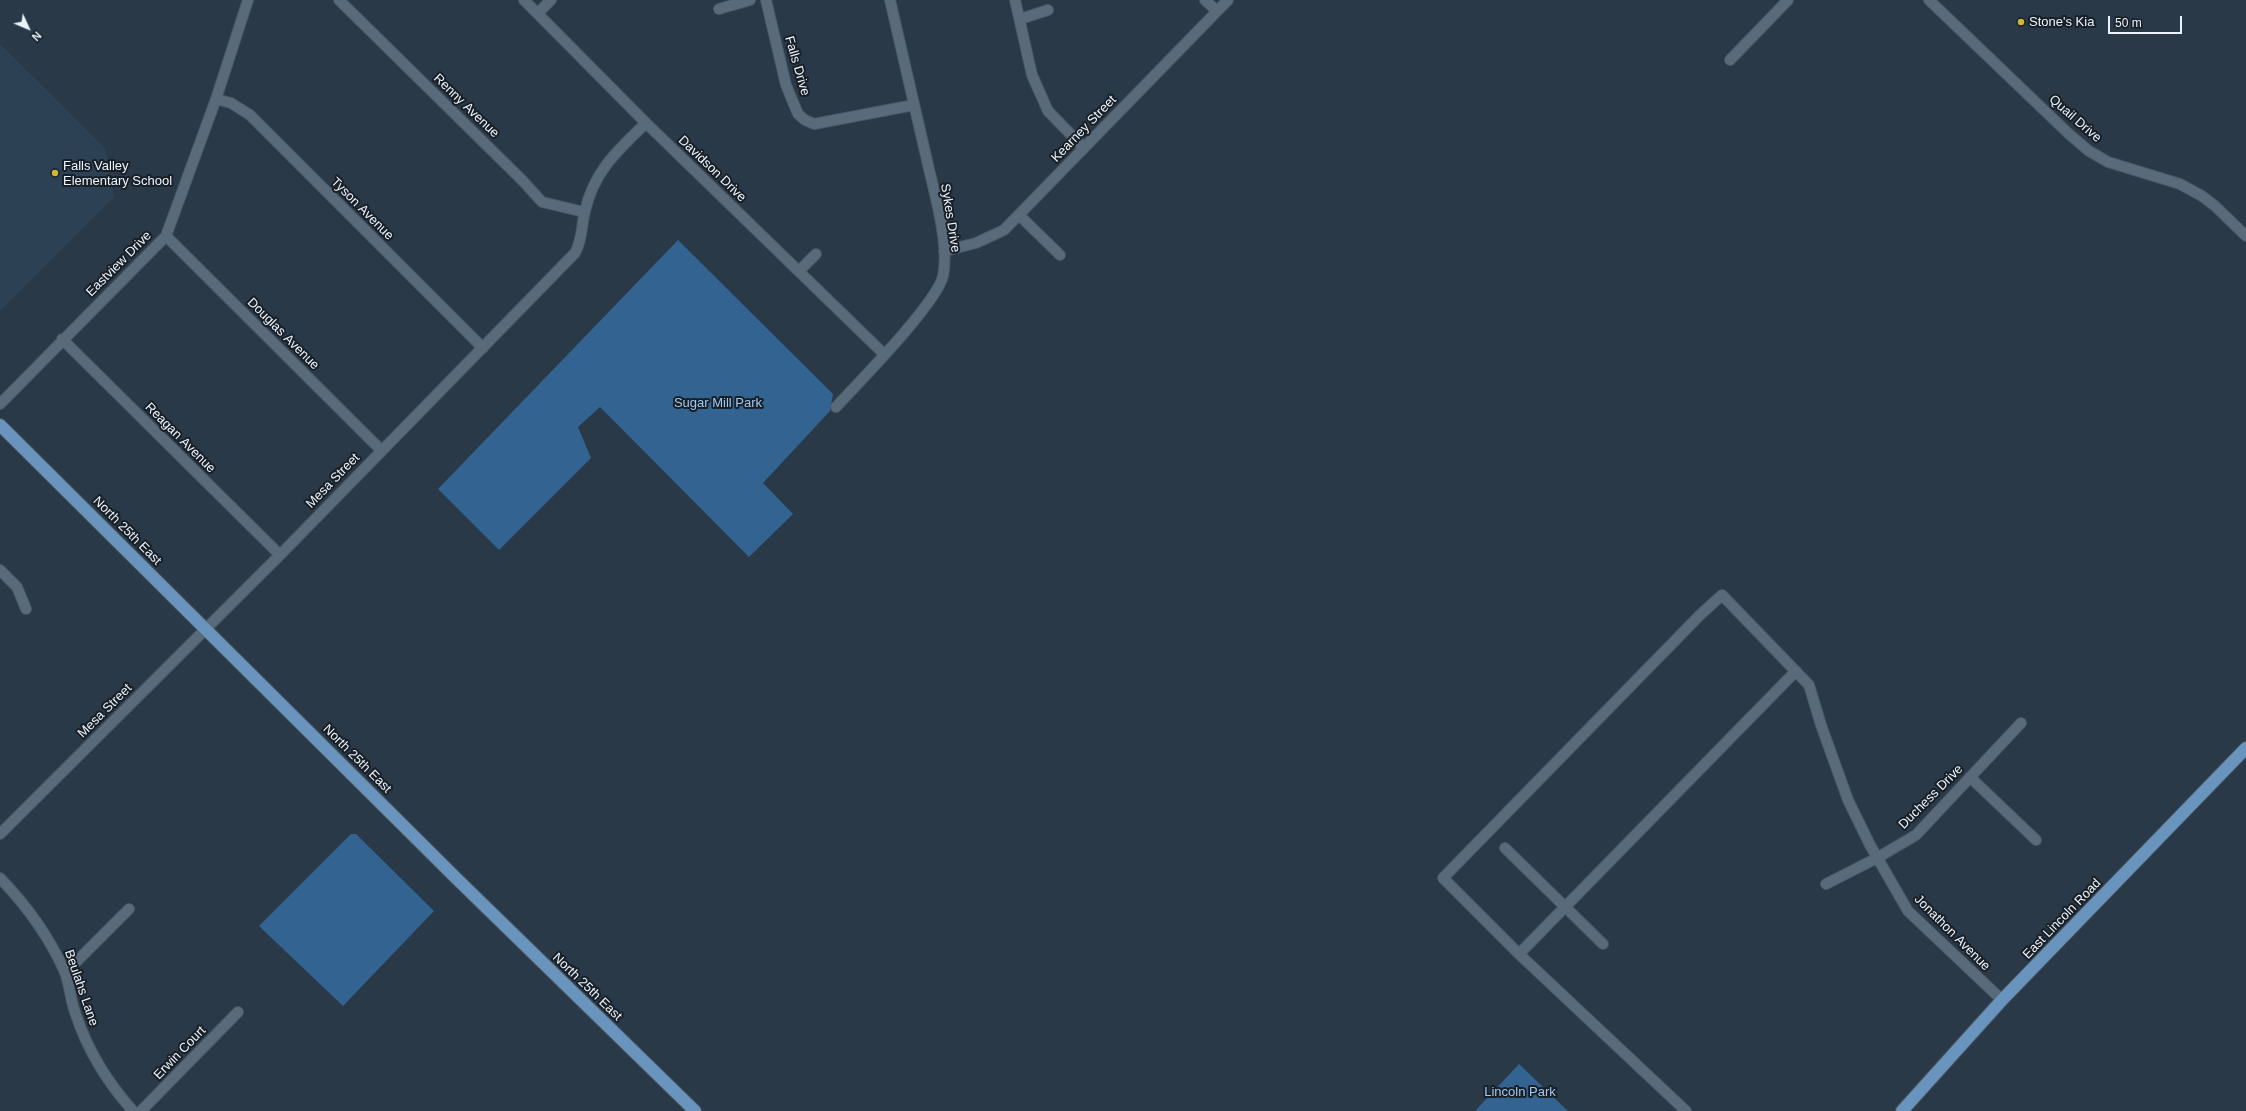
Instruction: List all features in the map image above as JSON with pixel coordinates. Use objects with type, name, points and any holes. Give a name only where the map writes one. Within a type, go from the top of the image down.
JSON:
[{"type":"main road","name":"North 25th East","points":[[0,425],[458,880],[695,1111]]},
{"type":"main road","name":"East Lincoln Road","points":[[1902,1111],[2002,1000],[2246,748]]},
{"type":"street","name":"Eastview Drive","points":[[0,404],[62,339],[166,236],[216,99],[248,0]]},
{"type":"street","name":"Renny Avenue","points":[[338,0],[522,180],[542,202],[584,212]]},
{"type":"street","name":"Davidson Drive","points":[[524,0],[646,123],[884,354]]},
{"type":"street","points":[[538,13],[551,0]]},
{"type":"street","points":[[719,9],[750,0]]},
{"type":"street","name":"Falls Drive","points":[[766,0],[786,85],[798,114],[805,120],[814,124],[914,105]]},
{"type":"street","name":"Sykes Drive","points":[[836,407],[922,310],[937,288],[943,276],[944,251],[937,206],[890,0]]},
{"type":"street","points":[[1016,0],[1032,76],[1048,111],[1084,148]]},
{"type":"street","points":[[1205,0],[1217,12]]},
{"type":"street","name":"Kearney Street","points":[[944,251],[976,243],[1004,230],[1228,0]]},
{"type":"street","points":[[1730,60],[1788,0]]},
{"type":"street","name":"Quail Drive","points":[[1929,0],[2069,134],[2089,151],[2108,162],[2180,184],[2215,206],[2246,236]]},
{"type":"street","points":[[1020,19],[1048,10]]},
{"type":"street","name":"Tyson Avenue","points":[[216,99],[231,103],[250,115],[483,348]]},
{"type":"street","name":"Mesa Street","points":[[0,834],[207,629],[575,253],[581,242],[584,212],[594,181],[609,160],[646,123]]},
{"type":"street","points":[[1019,215],[1060,255]]},
{"type":"street","name":"Douglas Avenue","points":[[166,236],[381,450]]},
{"type":"street","points":[[799,271],[816,254]]},
{"type":"street","name":"Reagan Avenue","points":[[62,339],[280,555]]},
{"type":"street","points":[[0,570],[17,587],[26,609]]},
{"type":"street","name":"Jonathon Avenue","points":[[1519,954],[1443,878],[1700,615],[1722,595],[1809,685],[1821,725],[1848,800],[1908,911],[2002,1000]]},
{"type":"street","points":[[1686,1111],[1519,954],[1796,671]]},
{"type":"street","name":"Duchess Drive","points":[[1826,884],[1878,858],[1916,835],[2020,723]]},
{"type":"street","points":[[1970,777],[2036,840]]},
{"type":"street","points":[[1505,848],[1603,944]]},
{"type":"street","name":"Beulahs Lane","points":[[0,878],[35,918],[52,944],[65,973],[75,1014],[89,1048],[104,1074],[133,1111]]},
{"type":"street","points":[[65,973],[129,909]]},
{"type":"street","name":"Erwin Court","points":[[141,1111],[238,1012]]},
{"type":"shaded area","name":"Falls Valley Elementary School","points":[[0,44],[105,148],[114,197],[0,311]]},
{"type":"green space","name":"Sugar Mill Park","points":[[678,240],[833,394],[830,411],[763,483],[793,514],[749,557],[600,407],[578,427],[591,458],[499,550],[438,489]]},
{"type":"green space","points":[[351,834],[356,834],[434,911],[343,1006],[259,926]]},
{"type":"green space","name":"Lincoln Park","points":[[1519,1064],[1568,1111],[1475,1111]]},
{"type":"place","name":"Stone's Kia","points":[[2021,22]]},
{"type":"place","name":"Falls Valley Elementary School","points":[[55,173]]}]
